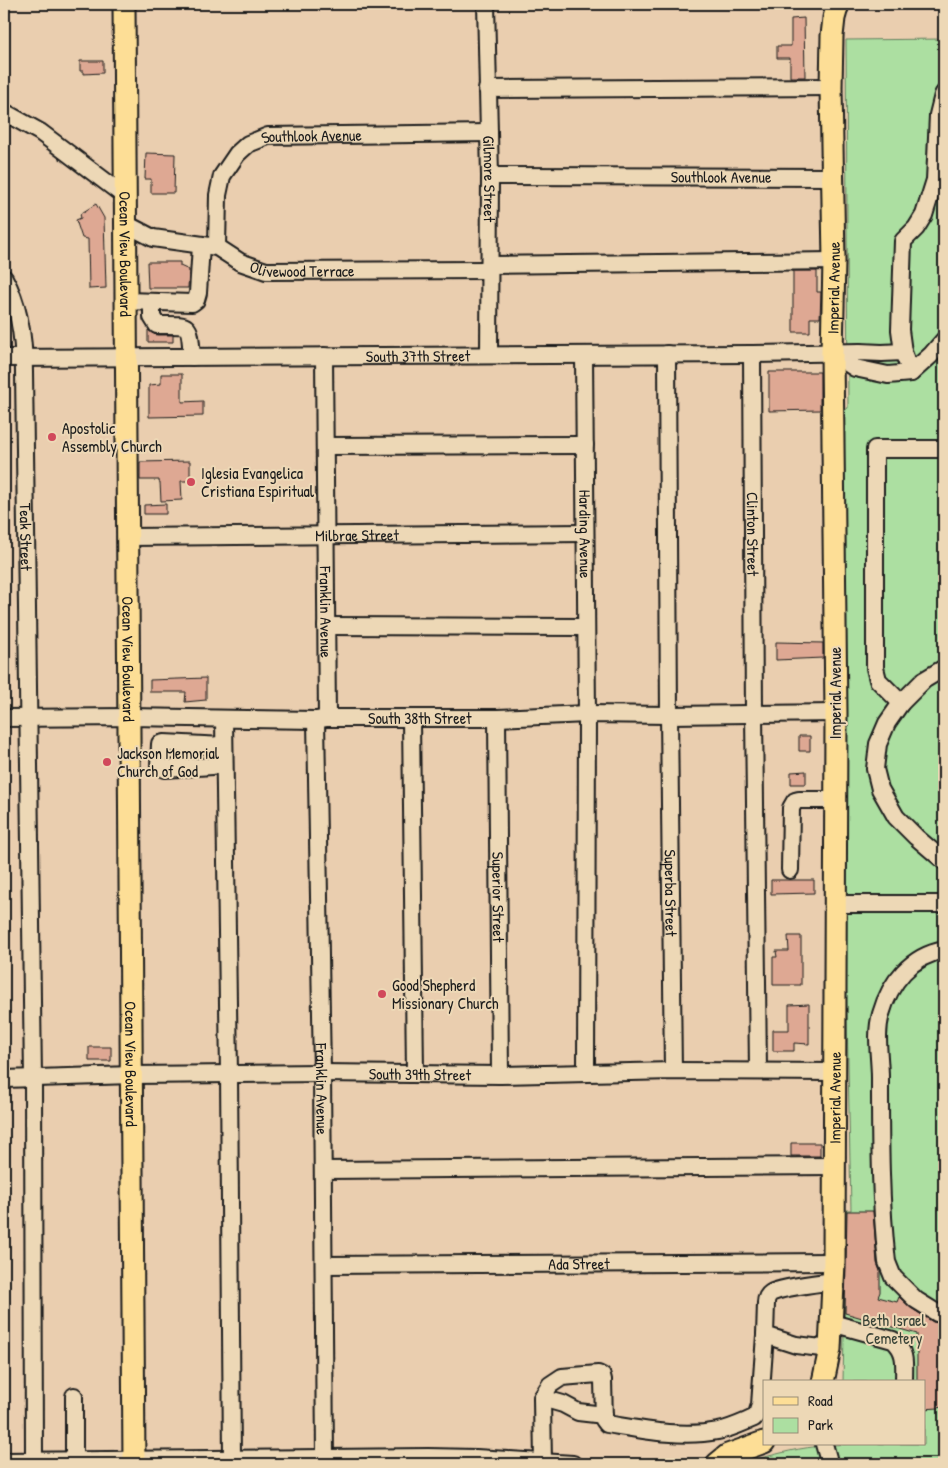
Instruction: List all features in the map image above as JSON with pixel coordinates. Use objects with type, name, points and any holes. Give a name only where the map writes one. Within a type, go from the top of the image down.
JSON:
[{"type":"main road","name":"Ocean View Boulevard","points":[[124,4],[135,1462]]},
{"type":"main road","name":"Imperial Avenue","points":[[823,1380],[830,1349],[834,1271],[836,713],[832,353],[834,261],[832,36],[838,4]]},
{"type":"main road","points":[[717,1464],[728,1455],[763,1442]]},
{"type":"street","name":"Gilmore Street","points":[[486,4],[490,176],[489,355]]},
{"type":"street","points":[[487,89],[832,87]]},
{"type":"street","points":[[911,373],[903,352],[900,330],[903,241],[916,228],[924,215],[936,180],[938,115],[944,93]]},
{"type":"street","points":[[4,112],[40,132],[126,197]]},
{"type":"street","name":"Southlook Avenue","points":[[152,302],[192,303],[196,300],[209,246],[222,176],[237,154],[248,144],[268,136],[489,134]]},
{"type":"street","name":"Southlook Avenue","points":[[490,176],[832,177]]},
{"type":"street","name":"Olivewood Terrace","points":[[126,224],[153,238],[209,246],[240,262],[266,271],[834,261]]},
{"type":"street","name":"Teak Street","points":[[4,278],[18,310],[24,357],[33,1079],[34,1460]]},
{"type":"street","points":[[127,301],[152,302],[152,317],[157,325],[183,325],[187,327],[190,334],[192,357]]},
{"type":"street","points":[[832,353],[855,368],[888,375],[911,373],[944,340]]},
{"type":"street","name":"South 37th Street","points":[[4,358],[903,352]]},
{"type":"street","name":"Harding Avenue","points":[[584,354],[587,714],[586,1073]]},
{"type":"street","name":"Superba Street","points":[[667,354],[668,715],[674,1071]]},
{"type":"street","name":"Clinton Street","points":[[752,354],[758,1071]]},
{"type":"street","name":"Franklin Avenue","points":[[324,356],[326,626],[322,719],[322,1074],[325,1458]]},
{"type":"street","points":[[325,446],[585,445]]},
{"type":"street","points":[[901,703],[878,680],[875,668],[875,449],[944,449]]},
{"type":"street","name":"Milbrae Street","points":[[129,537],[585,533]]},
{"type":"street","points":[[326,626],[586,626]]},
{"type":"street","points":[[944,668],[924,680],[901,703],[887,723],[878,744],[875,769],[880,789],[896,817],[944,861]]},
{"type":"street","name":"South 38th Street","points":[[4,718],[497,718],[587,714],[836,713]]},
{"type":"street","points":[[411,718],[415,1074]]},
{"type":"street","name":"Superior Street","points":[[497,718],[500,1075]]},
{"type":"street","points":[[224,719],[221,746],[229,1074],[232,1458]]},
{"type":"street","points":[[790,870],[790,808],[799,800],[835,800]]},
{"type":"street","points":[[835,904],[944,904]]},
{"type":"street","points":[[944,950],[924,956],[911,964],[900,975],[891,988],[881,1013],[878,1026],[878,1044],[880,1137],[887,1262],[893,1278],[916,1300],[937,1313],[944,1314]]},
{"type":"street","name":"South 39th Street","points":[[4,1079],[229,1074],[500,1075],[674,1071],[836,1072]]},
{"type":"street","points":[[323,1170],[835,1166]]},
{"type":"street","name":"Ada Street","points":[[324,1265],[834,1271]]},
{"type":"street","points":[[543,1463],[542,1398],[550,1385],[562,1377],[598,1374],[602,1376],[604,1420],[607,1424],[661,1433],[684,1434],[718,1431],[754,1418],[760,1405],[767,1298],[770,1294],[779,1290],[834,1271]]},
{"type":"street","points":[[832,1323],[893,1340],[900,1346],[904,1358],[904,1380]]},
{"type":"street","points":[[765,1335],[796,1345],[830,1349]]},
{"type":"street","points":[[74,1396],[74,1460]]},
{"type":"street","points":[[542,1398],[562,1404],[578,1412],[604,1415]]},
{"type":"street","points":[[754,1418],[763,1440]]},
{"type":"street","points":[[825,1446],[828,1464]]},
{"type":"street","points":[[4,1461],[74,1460],[135,1462],[232,1458],[428,1460],[476,1458],[572,1464]]},
{"type":"green space","name":"Beth Israel Cemetery","points":[[944,39],[944,1464],[748,1464],[768,1456],[799,1449],[825,1446],[926,1446],[926,1380],[843,1380],[845,1210],[851,1210],[845,915],[844,411],[848,408],[846,40]]},
{"type":"building","points":[[804,18],[805,77],[790,77],[790,58],[777,58],[777,46],[791,46],[791,19]]},
{"type":"building","points":[[80,61],[103,61],[103,73],[83,74],[83,71],[80,71]]},
{"type":"building","points":[[146,153],[175,154],[174,193],[151,193],[151,179],[145,179]]},
{"type":"building","points":[[96,204],[104,218],[106,288],[89,289],[88,239],[82,238],[76,220],[81,218],[80,214]]},
{"type":"building","points":[[147,262],[180,262],[180,266],[189,270],[188,288],[148,288]]},
{"type":"building","points":[[793,271],[817,271],[817,292],[821,292],[820,318],[810,318],[810,332],[793,332]]},
{"type":"building","points":[[148,330],[157,335],[173,335],[173,342],[148,342]]},
{"type":"building","points":[[769,372],[820,372],[820,410],[769,411]]},
{"type":"building","points":[[161,374],[182,374],[182,402],[203,401],[203,416],[149,417],[149,385],[161,384]]},
{"type":"building","points":[[190,461],[190,481],[181,481],[182,500],[161,501],[159,480],[140,480],[140,462]]},
{"type":"building","points":[[166,504],[166,514],[144,514],[144,505]]},
{"type":"building","points":[[776,642],[823,643],[823,658],[776,660]]},
{"type":"building","points":[[206,678],[206,700],[185,702],[186,692],[150,692],[150,680]]},
{"type":"building","points":[[799,736],[810,736],[810,751],[799,751]]},
{"type":"building","points":[[806,771],[806,784],[791,784],[791,772]]},
{"type":"building","points":[[771,880],[814,880],[814,893],[771,894]]},
{"type":"building","points":[[788,936],[801,936],[801,985],[773,985],[773,957],[777,957],[776,951],[789,951]]},
{"type":"building","points":[[809,1004],[809,1044],[794,1043],[794,1051],[773,1051],[773,1030],[789,1030],[789,1005]]},
{"type":"building","points":[[89,1047],[111,1047],[111,1061],[89,1061]]},
{"type":"building","points":[[791,1143],[820,1143],[820,1156],[791,1156]]},
{"type":"building","points":[[847,1211],[873,1211],[877,1263],[880,1271],[880,1292],[878,1297],[897,1302],[899,1297],[911,1308],[933,1322],[944,1324],[944,1406],[926,1409],[926,1380],[917,1380],[917,1334],[845,1313]]},
{"type":"place","name":"Apostolic Assembly Church","points":[[52,437]]},
{"type":"place","name":"Iglesia Evangelica Cristiana Espiritual","points":[[191,482]]},
{"type":"place","name":"Jackson Memorial Church of God","points":[[107,762]]},
{"type":"place","name":"Good Shepherd Missionary Church","points":[[382,994]]}]
